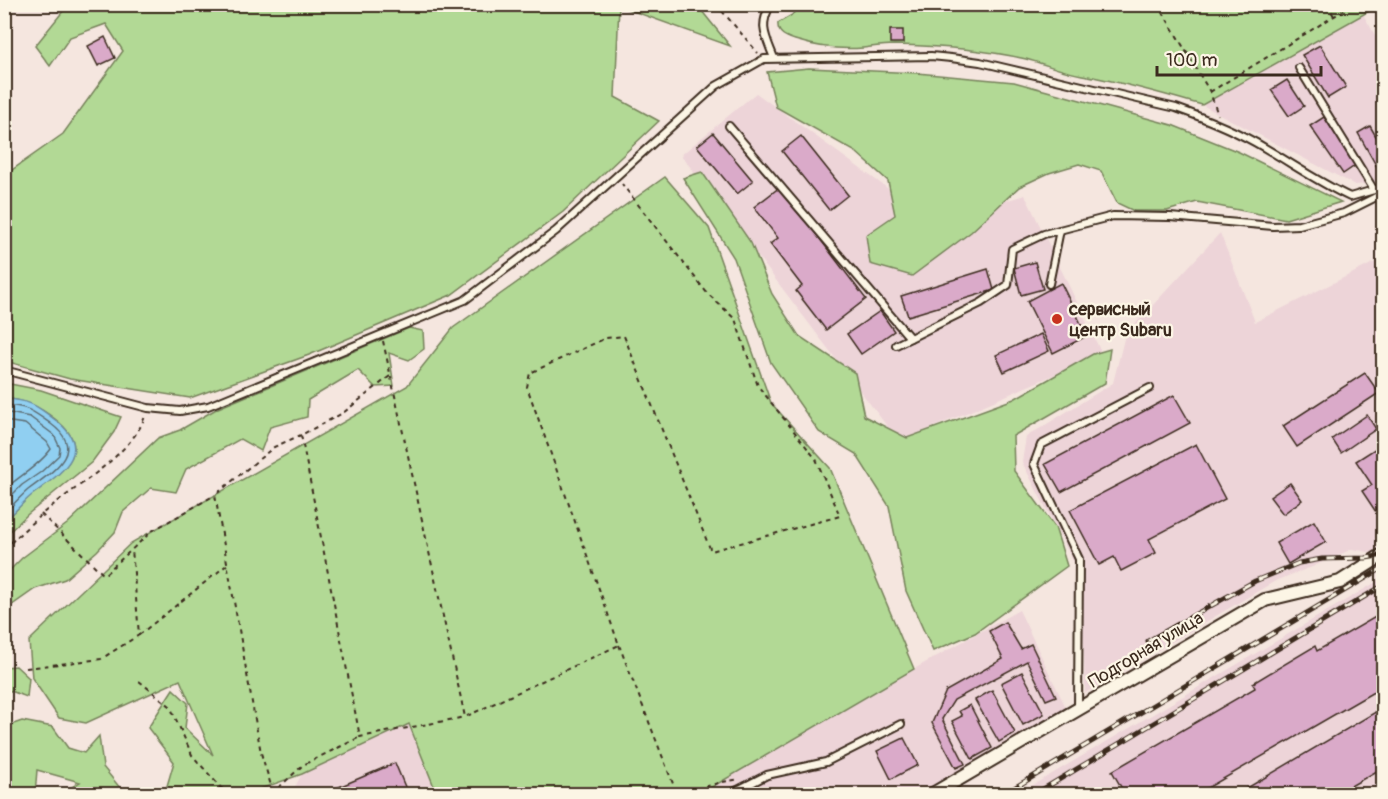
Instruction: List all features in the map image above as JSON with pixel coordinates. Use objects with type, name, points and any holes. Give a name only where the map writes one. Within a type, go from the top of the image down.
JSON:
[{"type":"street","name":"Подгорная улица","points":[[933,795],[1265,600],[1340,582],[1383,554]]},
{"type":"lane","points":[[771,4],[764,20],[764,30],[774,58]]},
{"type":"lane","points":[[4,370],[148,408],[180,411],[208,405],[465,300],[556,231],[716,86],[764,59],[931,56],[980,62],[1176,108],[1222,126],[1264,147],[1319,182],[1350,197],[1383,187]]},
{"type":"lane","points":[[1299,68],[1374,190]]},
{"type":"lane","points":[[729,126],[910,338]]},
{"type":"lane","points":[[896,345],[981,303],[1008,285],[1012,249],[1044,234],[1113,216],[1170,217],[1273,226],[1299,225],[1344,213],[1383,193]]},
{"type":"lane","points":[[1048,284],[1060,230]]},
{"type":"lane","points":[[1078,711],[1079,559],[1034,464],[1041,445],[1149,388]]},
{"type":"lane","points":[[730,795],[767,775],[826,762],[901,724]]},
{"type":"lane","points":[[1379,795],[1383,791]]},
{"type":"path","points":[[716,4],[764,59]]},
{"type":"path","points":[[1158,4],[1209,92],[1222,126]]},
{"type":"path","points":[[1327,4],[1334,16]]},
{"type":"path","points":[[1209,92],[1354,4]]},
{"type":"path","points":[[616,177],[707,293],[735,319],[758,386],[816,459],[840,516],[711,551],[624,336],[606,338],[530,373],[527,387],[619,645],[677,794],[744,778]]},
{"type":"path","points":[[381,334],[465,717]]},
{"type":"path","points":[[41,514],[104,575],[152,531],[215,495],[274,447],[343,413],[391,375]]},
{"type":"path","points":[[4,549],[41,514],[118,453],[141,428],[148,408]]},
{"type":"path","points":[[301,435],[360,737]]},
{"type":"path","points":[[215,495],[261,753],[272,794]]},
{"type":"path","points":[[132,549],[139,635]]},
{"type":"path","points":[[26,668],[101,659],[139,635],[228,564]]},
{"type":"path","points":[[139,681],[170,706],[192,755],[221,788],[244,795],[272,794],[303,765],[360,737],[465,717],[619,645]]},
{"type":"shaded area","points":[[1363,14],[1383,49],[1383,179],[1355,185],[1202,105]]},
{"type":"shaded area","points":[[756,93],[934,222],[1025,195],[1102,354],[899,442],[681,155]]},
{"type":"shaded area","points":[[1220,233],[1255,322],[1383,258],[1384,546],[1374,553],[1352,549],[1277,580],[1085,693],[1082,578],[1022,462],[1026,437],[1113,383],[1125,335]]},
{"type":"shaded area","points":[[1383,578],[1383,794],[1018,794]]},
{"type":"shaded area","points":[[1019,610],[1069,714],[922,794],[700,794],[914,669]]},
{"type":"shaded area","points":[[409,724],[437,794],[291,794],[302,774]]},
{"type":"green space","points":[[801,4],[1380,5],[1202,105],[1068,72],[1026,59],[993,53],[911,45],[854,49],[803,42],[785,36],[778,27],[778,23],[792,15]]},
{"type":"green space","points":[[68,5],[697,5],[730,46],[619,6],[615,97],[659,121],[563,212],[451,295],[309,355],[190,398],[70,379],[5,361],[5,175],[63,134],[123,51],[106,24],[70,37],[50,66],[35,46]]},
{"type":"green space","points":[[809,68],[917,73],[1014,82],[1172,125],[1239,152],[1341,202],[1286,219],[1197,202],[1167,211],[1134,211],[1117,203],[1101,171],[1079,164],[1049,173],[1019,187],[971,232],[912,276],[870,264],[866,235],[895,215],[888,181],[856,152],[776,107],[767,72]]},
{"type":"green space","points":[[702,172],[751,243],[772,294],[799,336],[855,373],[864,416],[907,438],[1014,399],[1093,354],[1110,349],[1105,383],[1013,436],[1014,471],[1055,527],[1067,566],[975,633],[933,651],[906,591],[889,506],[856,454],[819,432],[771,363],[734,258],[683,178]]},
{"type":"green space","points":[[665,177],[709,228],[771,403],[830,468],[914,669],[700,794],[437,794],[409,724],[302,774],[260,789],[257,794],[172,794],[167,786],[174,762],[148,728],[173,689],[188,703],[185,728],[213,755],[180,680],[86,723],[59,718],[32,678],[29,641],[131,543],[407,386],[453,328]]},
{"type":"green space","points":[[409,328],[423,331],[424,349],[409,360],[389,353],[394,386],[375,387],[358,370],[308,400],[307,417],[270,427],[261,451],[240,439],[186,469],[176,492],[151,488],[123,512],[115,532],[65,579],[35,589],[5,610],[5,575],[22,558],[67,524],[158,438],[180,430],[218,408]]},
{"type":"green space","points":[[5,383],[41,390],[121,417],[114,432],[92,462],[28,514],[5,536],[5,521],[69,462],[73,452],[73,442],[67,431],[55,419],[32,404],[5,399]]},
{"type":"green space","points":[[16,666],[29,678],[27,697],[5,689],[5,667]]},
{"type":"green space","points":[[22,721],[53,727],[68,748],[84,753],[99,736],[103,767],[125,794],[61,794],[80,782],[37,770],[35,794],[9,794],[11,787],[5,785],[5,727]]},
{"type":"water","points":[[5,399],[26,402],[48,414],[67,431],[73,441],[73,452],[70,461],[62,470],[28,498],[5,521]]},
{"type":"building","points":[[890,30],[903,30],[903,43],[890,43]]},
{"type":"building","points":[[105,37],[115,58],[98,66],[88,46]]},
{"type":"building","points":[[1320,45],[1346,87],[1328,98],[1302,55]]},
{"type":"building","points":[[1287,80],[1304,106],[1289,116],[1271,90]]},
{"type":"building","points":[[1324,117],[1356,165],[1343,174],[1310,126]]},
{"type":"building","points":[[1370,126],[1384,150],[1384,163],[1377,167],[1358,133]]},
{"type":"building","points":[[713,133],[753,181],[737,194],[697,146]]},
{"type":"building","points":[[801,136],[848,195],[829,210],[782,151]]},
{"type":"building","points":[[780,187],[866,299],[826,330],[796,291],[802,286],[770,244],[778,238],[754,207]]},
{"type":"building","points":[[1035,262],[1043,289],[1021,295],[1014,268]]},
{"type":"building","points":[[988,269],[994,290],[908,316],[901,296]]},
{"type":"building","name":"сервисный центр Subaru","points":[[1061,283],[1087,336],[1053,353],[1027,301]]},
{"type":"building","points":[[880,311],[894,331],[861,354],[847,334]]},
{"type":"building","points":[[1041,334],[1049,351],[1004,372],[996,355]]},
{"type":"building","points":[[1365,373],[1379,393],[1297,447],[1283,426]]},
{"type":"building","points":[[1174,395],[1190,423],[1061,492],[1045,464]]},
{"type":"building","points":[[1367,415],[1376,429],[1341,453],[1332,439]]},
{"type":"building","points":[[1384,443],[1384,512],[1378,515],[1362,491],[1372,485],[1356,461]]},
{"type":"building","points":[[1196,444],[1225,499],[1149,539],[1156,553],[1121,571],[1114,557],[1099,565],[1070,510]]},
{"type":"building","points":[[1290,483],[1302,500],[1283,514],[1270,497]]},
{"type":"building","points":[[1314,521],[1326,542],[1288,564],[1276,543]]},
{"type":"building","points":[[1384,612],[1384,686],[1197,794],[1125,794],[1112,771],[1255,688],[1253,683],[1315,646],[1317,651]]},
{"type":"building","points":[[1005,622],[1021,649],[1031,644],[1056,696],[1046,700],[1027,661],[954,700],[942,719],[965,764],[956,768],[932,723],[946,691],[1003,659],[989,631]]},
{"type":"building","points":[[1022,672],[1044,714],[1023,725],[1001,683]]},
{"type":"building","points":[[992,690],[1015,733],[999,742],[975,700]]},
{"type":"building","points":[[970,705],[992,748],[972,759],[952,721],[962,716],[959,711]]},
{"type":"building","points":[[1384,707],[1384,767],[1337,794],[1237,794]]},
{"type":"building","points":[[904,738],[918,765],[891,779],[877,751]]},
{"type":"building","points":[[395,763],[408,794],[334,794],[332,790]]},
{"type":"railway","points":[[1148,641],[1255,581],[1299,563],[1322,559],[1366,558],[1384,555]]},
{"type":"railway","points":[[1004,794],[1384,567]]},
{"type":"railway","points":[[1035,794],[1384,585]]},
{"type":"place","name":"сервисный центр Subaru","points":[[1057,319]]}]
